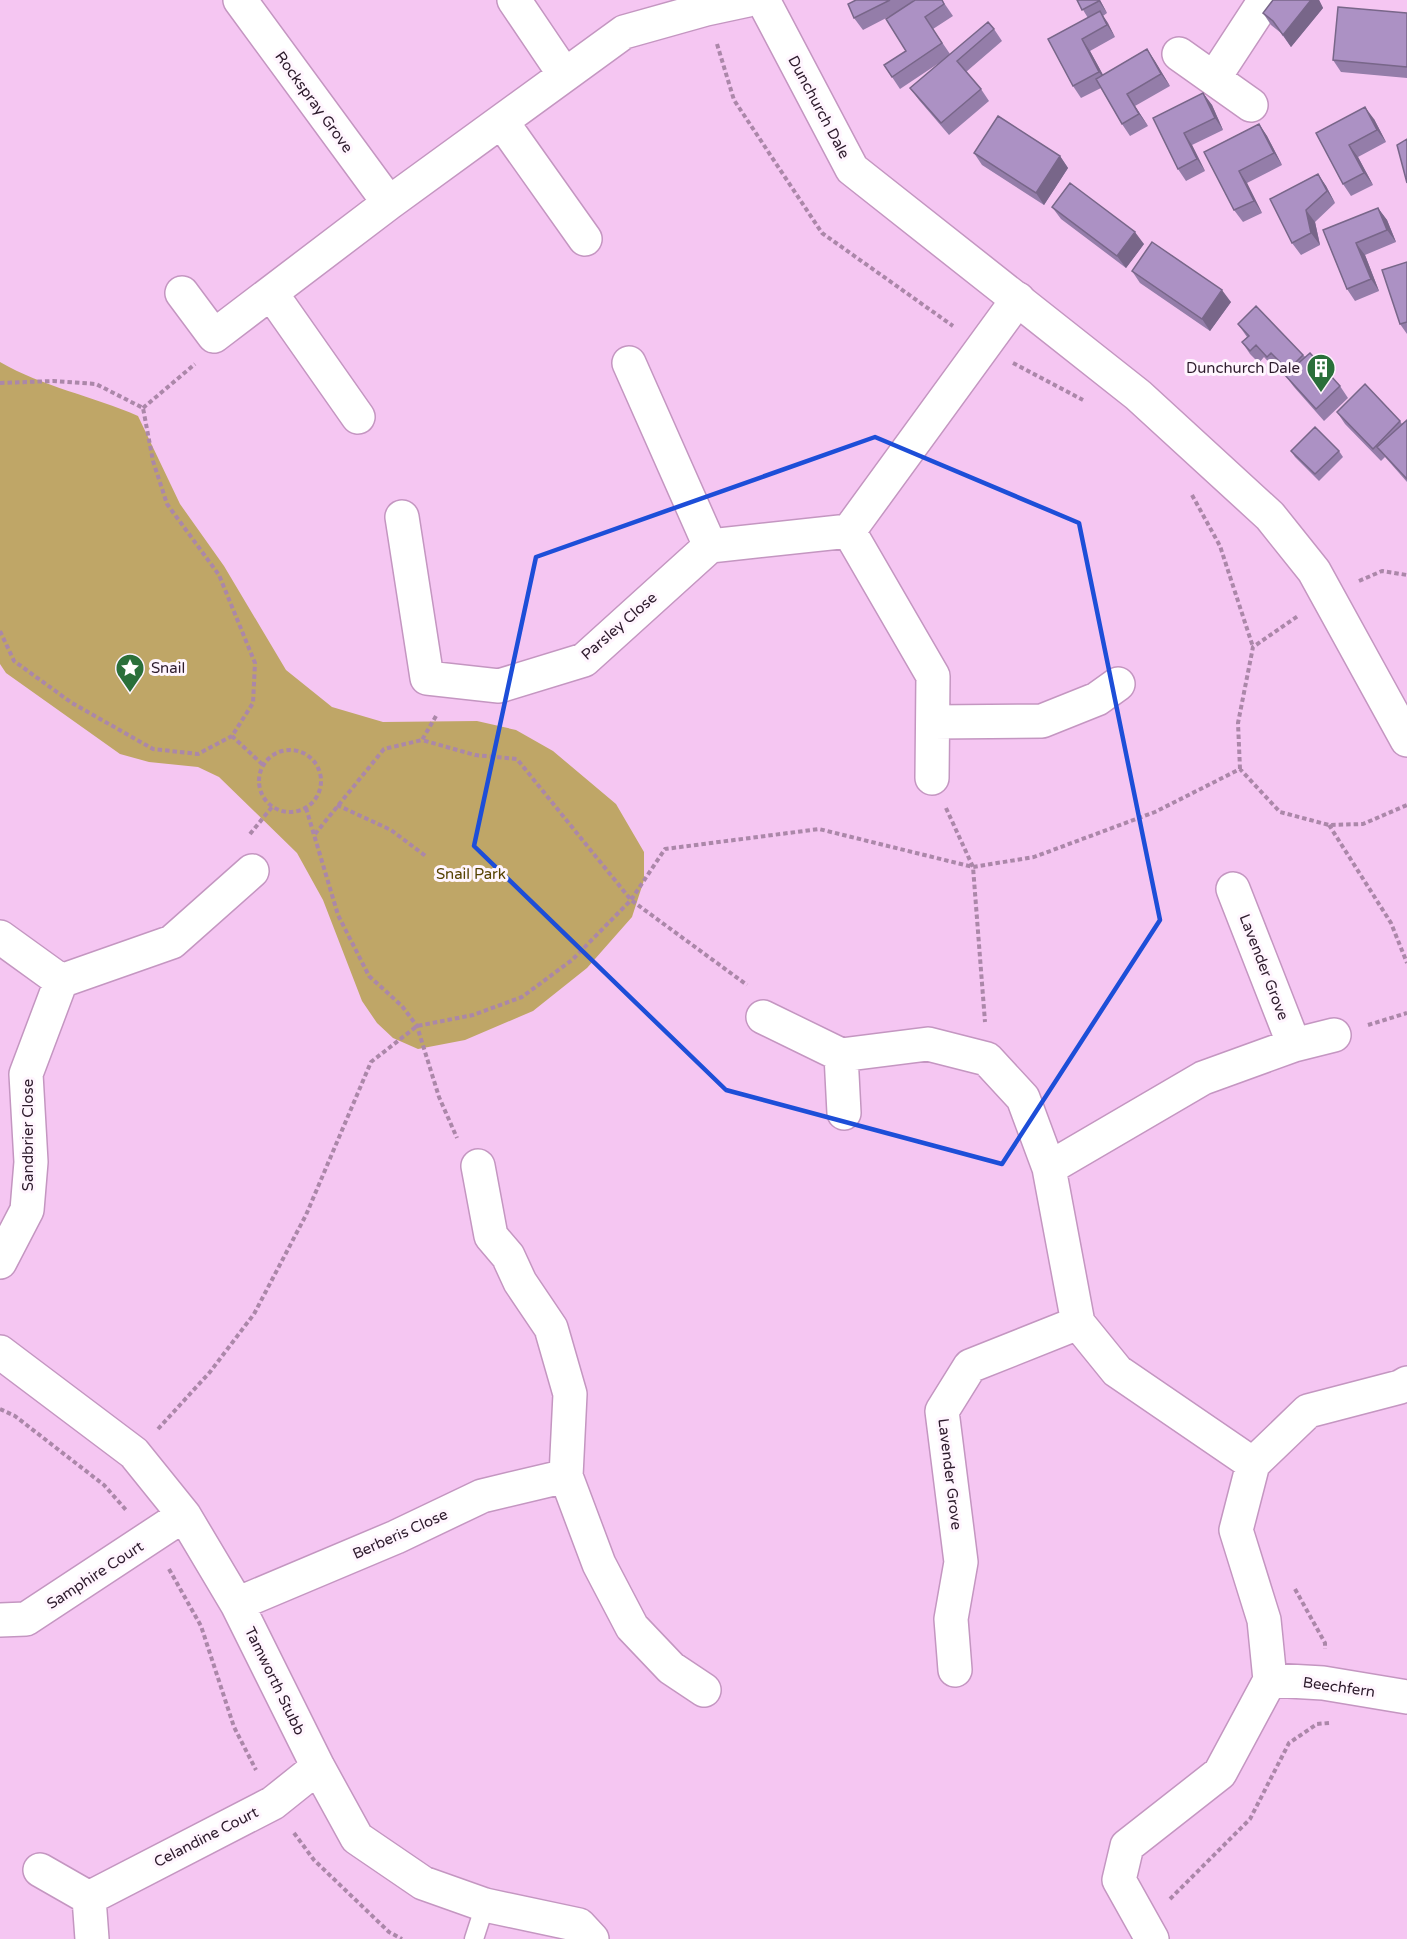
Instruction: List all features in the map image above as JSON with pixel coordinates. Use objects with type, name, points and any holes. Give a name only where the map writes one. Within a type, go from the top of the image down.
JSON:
[{"type":"street","name":"Rockspray Grove","points":[[240,0],[389,203]]},
{"type":"street","points":[[514,0],[564,74]]},
{"type":"street","points":[[182,293],[214,336],[389,203],[624,32],[748,0]]},
{"type":"street","name":"Dunchurch Dale","points":[[763,0],[852,169],[1137,395],[1270,516],[1314,571],[1329,595],[1407,740]]},
{"type":"street","points":[[1214,78],[1265,0]]},
{"type":"street","points":[[1179,54],[1251,105]]},
{"type":"street","points":[[502,122],[585,239]]},
{"type":"street","points":[[271,293],[358,417]]},
{"type":"street","points":[[629,363],[710,546],[849,531],[1018,299]]},
{"type":"street","name":"Parsley Close","points":[[402,517],[427,678],[500,686],[584,660],[710,546]]},
{"type":"street","points":[[849,531],[933,676],[932,778]]},
{"type":"street","points":[[934,722],[1042,721],[1097,699],[1118,684]]},
{"type":"street","points":[[0,936],[61,981],[172,942],[252,871]]},
{"type":"street","name":"Lavender Grove","points":[[1233,889],[1294,1045]]},
{"type":"street","name":"Sandbrier Close","points":[[0,1262],[27,1210],[31,1162],[26,1074],[61,981]]},
{"type":"street","points":[[763,1017],[841,1055],[928,1044],[987,1059],[1023,1098],[1050,1168],[1078,1323],[1117,1371],[1253,1464]]},
{"type":"street","points":[[1050,1168],[1203,1078],[1294,1045],[1334,1035]]},
{"type":"street","points":[[841,1055],[844,1113]]},
{"type":"street","points":[[478,1166],[491,1236],[508,1256],[520,1282],[551,1328],[570,1394],[566,1476],[599,1564],[632,1627],[671,1668],[704,1690]]},
{"type":"street","name":"Lavender Grove","points":[[955,1670],[951,1619],[961,1562],[942,1411],[970,1366],[1078,1323]]},
{"type":"street","name":"Tamworth Stubb","points":[[0,1352],[134,1453],[184,1515],[237,1604],[318,1767],[357,1838],[423,1883],[485,1905],[579,1925],[592,1939]]},
{"type":"street","points":[[1147,1933],[1119,1880],[1127,1846],[1220,1773],[1270,1680],[1264,1620],[1236,1530],[1253,1464],[1308,1411],[1400,1387],[1407,1383]]},
{"type":"street","name":"Berberis Close","points":[[237,1604],[396,1537],[482,1496],[566,1476]]},
{"type":"street","name":"Samphire Court","points":[[0,1620],[26,1619],[151,1539],[184,1515]]},
{"type":"street","name":"Beechfern","points":[[1270,1680],[1323,1683],[1407,1697]]},
{"type":"street","name":"Celandine Court","points":[[89,1898],[273,1803],[318,1767]]},
{"type":"street","points":[[40,1870],[89,1898],[92,1938]]},
{"type":"lane","points":[[474,1939],[485,1905]]},
{"type":"path","points":[[143,408],[212,349],[214,336]]},
{"type":"path","points":[[0,383],[53,381],[96,384],[143,408]]},
{"type":"path","points":[[0,631],[14,661],[72,704],[153,749],[198,754],[232,736],[253,703],[255,663],[219,575],[167,504],[153,461],[143,408]]},
{"type":"path","points":[[1407,575],[1382,571],[1329,595],[1253,647],[1238,723],[1240,769],[1280,812],[1329,825],[1363,824],[1407,805]]},
{"type":"path","points":[[422,740],[458,682]]},
{"type":"path","points":[[232,736],[263,765]]},
{"type":"path","points":[[315,834],[384,749],[422,740],[475,755],[517,759],[631,900],[757,993],[763,1017]]},
{"type":"path","points":[[291,749],[308,754],[315,761],[322,784],[318,795],[306,808],[288,812],[278,810],[268,803],[259,787],[259,775],[270,756],[291,749]]},
{"type":"path","points":[[104,1485],[210,1372],[254,1314],[306,1215],[371,1062],[417,1026],[473,1015],[522,997],[572,960],[631,900],[665,849],[819,830],[973,867],[1034,857],[1155,812],[1240,769]]},
{"type":"path","points":[[932,778],[973,867],[987,1059]]},
{"type":"path","points":[[337,805],[391,831],[427,857]]},
{"type":"path","points":[[306,808],[338,915],[369,976],[402,1006],[417,1026],[439,1097],[457,1132],[459,1164],[478,1166]]},
{"type":"path","points":[[1329,825],[1391,923],[1407,963]]},
{"type":"path","points":[[0,1409],[15,1416],[104,1485],[151,1539],[201,1626],[234,1727],[273,1803],[314,1860],[389,1932],[402,1939]]},
{"type":"path","points":[[1294,1587],[1325,1643],[1323,1683],[1317,1724]]},
{"type":"path","points":[[1147,1933],[1250,1819],[1289,1743],[1317,1724],[1339,1722]]},
{"type":"highlighted area","points":[[875,437],[1079,523],[1160,920],[1002,1164],[726,1090],[474,846],[536,557]]},
{"type":"green space","name":"Snail Park","points":[[0,362],[33,378],[138,416],[180,504],[224,566],[286,670],[332,707],[383,722],[477,721],[516,730],[553,751],[616,804],[644,852],[644,880],[632,917],[587,968],[533,1011],[465,1040],[418,1049],[393,1038],[377,1023],[362,1001],[323,900],[297,853],[219,777],[198,767],[149,762],[120,754],[6,673],[0,664]]},
{"type":"building","points":[[856,0],[890,0],[854,18],[848,4]]},
{"type":"building","points":[[915,0],[942,0],[944,4],[925,17],[942,43],[892,77],[884,65],[906,51],[886,19]]},
{"type":"building","points":[[1077,0],[1098,0],[1099,1],[1082,10]]},
{"type":"building","points":[[1273,0],[1311,0],[1283,35],[1273,21],[1263,13]]},
{"type":"building","points":[[1338,7],[1407,13],[1407,67],[1333,60]]},
{"type":"building","points":[[1100,11],[1107,25],[1082,39],[1099,72],[1073,86],[1048,39]]},
{"type":"building","points":[[988,22],[994,29],[957,61],[981,89],[941,123],[910,88]]},
{"type":"building","points":[[1147,49],[1161,74],[1127,94],[1139,114],[1122,124],[1096,79]]},
{"type":"building","points":[[1203,93],[1215,118],[1184,133],[1197,159],[1178,169],[1153,118]]},
{"type":"building","points":[[1365,107],[1377,130],[1349,145],[1364,173],[1343,184],[1316,133]]},
{"type":"building","points":[[998,116],[1060,156],[1036,193],[974,153]]},
{"type":"building","points":[[1259,124],[1274,153],[1239,171],[1254,201],[1234,210],[1204,152]]},
{"type":"building","points":[[1407,139],[1407,183],[1397,145]]},
{"type":"building","points":[[1318,174],[1327,191],[1306,210],[1311,233],[1292,243],[1270,199]]},
{"type":"building","points":[[1070,183],[1135,232],[1117,256],[1052,207]]},
{"type":"building","points":[[1378,208],[1387,230],[1356,243],[1371,279],[1347,289],[1323,230]]},
{"type":"building","points":[[1152,242],[1222,290],[1202,319],[1132,271]]},
{"type":"building","points":[[1407,262],[1407,322],[1400,324],[1382,270]]},
{"type":"building","points":[[1256,306],[1303,355],[1288,370],[1271,353],[1267,357],[1256,345],[1250,351],[1242,342],[1249,336],[1238,324]]},
{"type":"building","name":"Dunchurch Dale","points":[[1310,353],[1340,386],[1316,409],[1285,375]]},
{"type":"building","points":[[1365,384],[1400,421],[1373,449],[1337,412]]},
{"type":"building","points":[[1407,420],[1407,479],[1377,447]]},
{"type":"building","points":[[1315,427],[1339,451],[1315,474],[1291,451]]},
{"type":"place","name":"Dunchurch Dale","points":[[1321,394]]},
{"type":"place","name":"Snail","points":[[130,694]]}]
